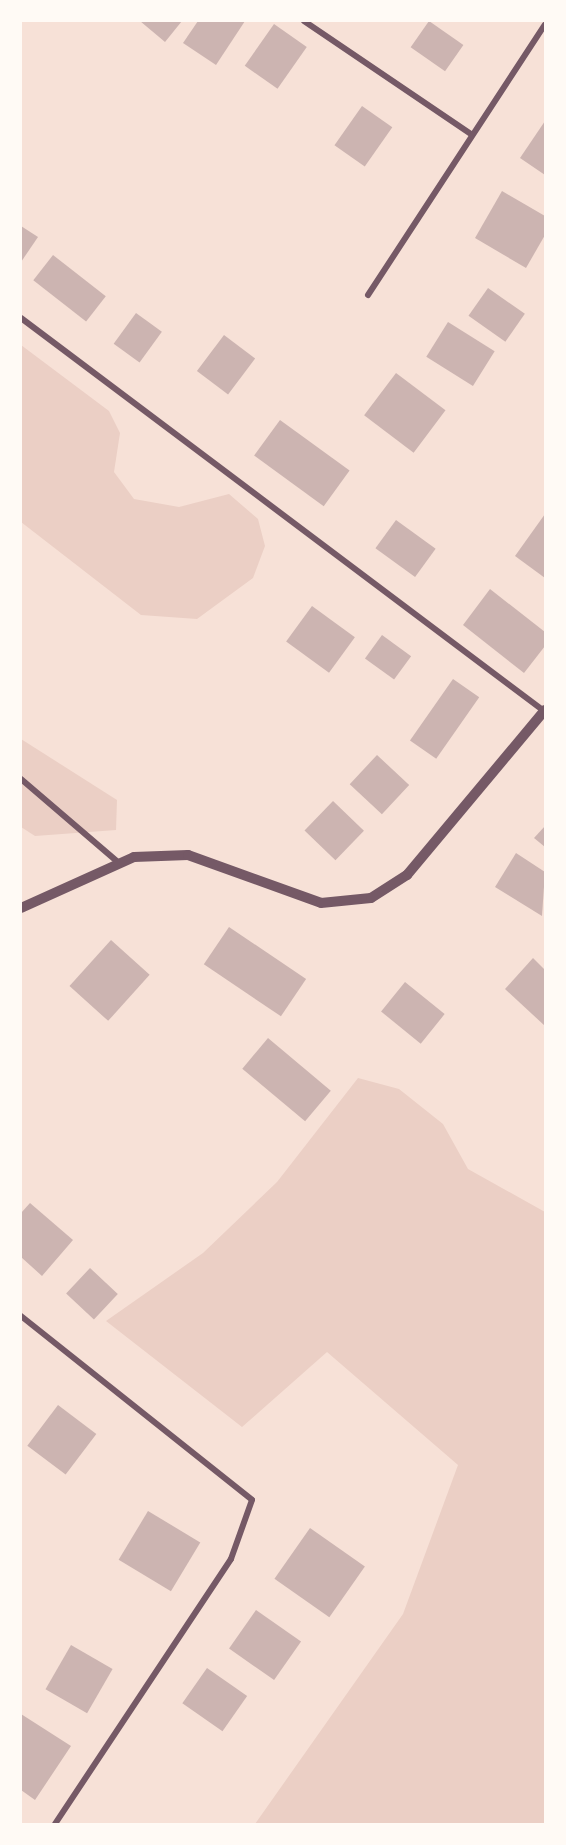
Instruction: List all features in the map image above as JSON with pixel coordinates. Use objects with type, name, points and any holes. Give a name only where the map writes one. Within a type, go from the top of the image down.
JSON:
[{"type":"street","points":[[304,21],[471,134]]},
{"type":"street","points":[[368,295],[471,134],[545,25]]},
{"type":"street","points":[[21,318],[545,711],[407,875],[371,898],[321,903],[188,855],[134,857],[21,908]]},
{"type":"street","points":[[21,779],[120,864]]},
{"type":"street","points":[[21,1316],[252,1500],[231,1559],[55,1824]]},
{"type":"shaded area","points":[[21,345],[109,411],[120,433],[114,472],[134,499],[179,507],[229,494],[258,519],[265,546],[253,578],[197,619],[141,615],[21,522]]},
{"type":"shaded area","points":[[21,739],[117,800],[116,830],[35,836],[21,827]]},
{"type":"shaded area","points":[[358,1078],[399,1089],[443,1124],[468,1169],[545,1212],[545,1824],[255,1824],[403,1614],[458,1465],[327,1352],[242,1427],[106,1321],[203,1253],[277,1182]]},
{"type":"building","points":[[140,21],[182,21],[165,42]]},
{"type":"building","points":[[198,21],[245,21],[216,65],[183,43]]},
{"type":"building","points":[[429,21],[463,45],[445,71],[411,47]]},
{"type":"building","points":[[274,24],[307,47],[278,89],[245,66]]},
{"type":"building","points":[[362,106],[392,127],[365,167],[334,145]]},
{"type":"building","points":[[545,121],[545,175],[520,158]]},
{"type":"building","points":[[502,191],[545,216],[545,235],[526,268],[475,238]]},
{"type":"building","points":[[21,226],[38,237],[21,262]]},
{"type":"building","points":[[53,255],[106,296],[86,321],[33,280]]},
{"type":"building","points":[[488,288],[525,314],[505,342],[468,316]]},
{"type":"building","points":[[136,313],[162,332],[140,363],[114,344]]},
{"type":"building","points":[[448,322],[495,351],[473,386],[426,357]]},
{"type":"building","points":[[224,335],[255,358],[228,394],[197,371]]},
{"type":"building","points":[[396,373],[446,410],[414,453],[364,415]]},
{"type":"building","points":[[280,420],[350,471],[324,506],[254,456]]},
{"type":"building","points":[[545,514],[545,578],[515,556]]},
{"type":"building","points":[[396,520],[436,549],[415,577],[375,548]]},
{"type":"building","points":[[490,589],[545,632],[545,646],[524,673],[463,625]]},
{"type":"building","points":[[312,606],[355,637],[329,673],[286,642]]},
{"type":"building","points":[[382,635],[411,656],[394,680],[365,658]]},
{"type":"building","points":[[453,679],[479,697],[436,759],[410,740]]},
{"type":"building","points":[[377,755],[409,785],[382,814],[350,784]]},
{"type":"building","points":[[333,801],[364,831],[335,860],[305,830]]},
{"type":"building","points":[[545,826],[545,847],[534,838]]},
{"type":"building","points":[[516,853],[545,872],[542,916],[495,887]]},
{"type":"building","points":[[229,927],[306,979],[281,1016],[204,964]]},
{"type":"building","points":[[111,940],[150,975],[108,1021],[70,986]]},
{"type":"building","points":[[533,958],[545,970],[545,1026],[505,989]]},
{"type":"building","points":[[405,982],[445,1014],[421,1044],[381,1012]]},
{"type":"building","points":[[268,1038],[331,1091],[305,1121],[242,1069]]},
{"type":"building","points":[[30,1203],[73,1240],[42,1276],[21,1257],[21,1213]]},
{"type":"building","points":[[90,1268],[118,1294],[94,1320],[66,1294]]},
{"type":"building","points":[[58,1405],[96,1434],[66,1475],[27,1446]]},
{"type":"building","points":[[148,1511],[200,1542],[171,1591],[119,1560]]},
{"type":"building","points":[[310,1528],[365,1566],[329,1617],[274,1579]]},
{"type":"building","points":[[256,1610],[301,1642],[274,1680],[229,1649]]},
{"type":"building","points":[[71,1645],[113,1669],[87,1713],[46,1689]]},
{"type":"building","points":[[207,1668],[247,1696],[222,1731],[182,1703]]},
{"type":"building","points":[[21,1714],[71,1746],[35,1800],[21,1790]]}]
